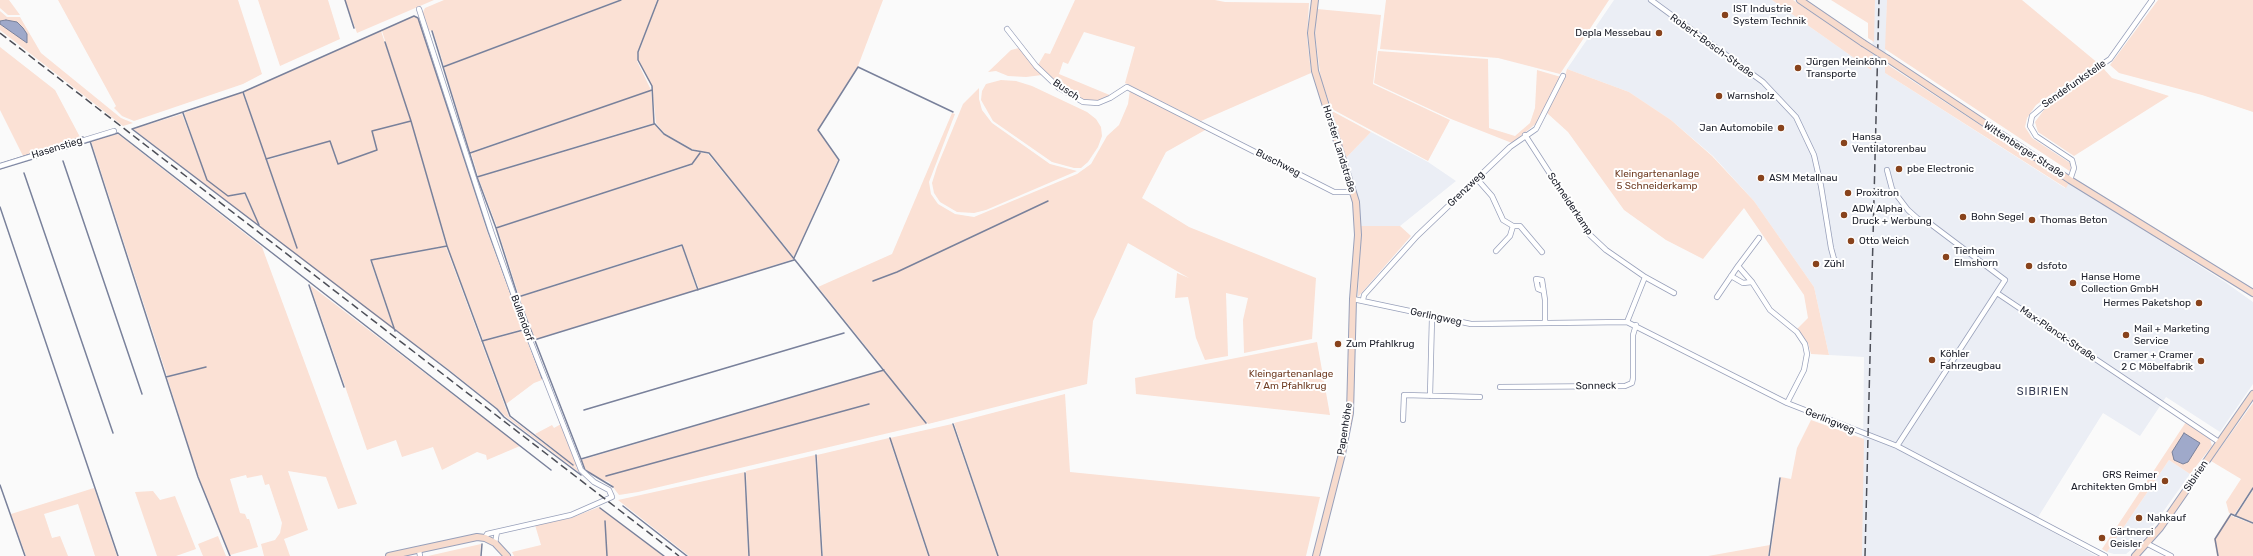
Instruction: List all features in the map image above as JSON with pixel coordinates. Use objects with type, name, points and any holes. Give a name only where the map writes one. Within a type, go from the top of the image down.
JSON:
[{"type":"main road","name":"Horster Landstraße","points":[[1315,0],[1311,34],[1315,71],[1353,192],[1357,213],[1358,235],[1352,299]]},
{"type":"main road","name":"Wittenberger Straße","points":[[1800,0],[2070,180],[2253,293]]},
{"type":"main road","name":"Papenhöhe","points":[[1316,556],[1344,446],[1350,413],[1352,299]]},
{"type":"main road","name":"Sibirien","points":[[2135,556],[2160,528],[2253,394]]},
{"type":"main road","name":"Bullendorf","points":[[389,556],[419,553],[477,538],[490,541]]},
{"type":"main road","points":[[490,541],[507,556]]},
{"type":"street","name":"Robert-Bosch-Straße","points":[[1651,0],[1763,82],[1796,117],[1814,155],[1821,186],[1831,248],[1834,259],[1842,266]]},
{"type":"street","name":"Sendefunkstelle","points":[[2070,180],[2074,168],[2072,160],[2036,136],[2030,126],[2032,116],[2055,96],[2110,58],[2152,0]]},
{"type":"street","name":"Bullendorf","points":[[418,9],[491,231],[528,335],[581,470],[586,476],[609,490],[612,497],[571,515],[487,534],[490,541]]},
{"type":"street","name":"Busch","points":[[1006,29],[1036,66],[1059,88],[1083,102],[1098,103],[1110,98],[1127,87],[1205,126]]},
{"type":"street","name":"Grenzweg","points":[[1362,300],[1364,295],[1417,236],[1510,147],[1539,124],[1547,103],[1563,76]]},
{"type":"street","name":"Buschweg","points":[[1205,126],[1334,192],[1353,192]]},
{"type":"street","name":"Hasenstieg","points":[[0,166],[114,131]]},
{"type":"street","name":"Schneiderkamp","points":[[1525,135],[1589,234],[1606,250],[1645,277],[1674,293]]},
{"type":"street","points":[[1887,170],[1892,189],[1908,210],[1918,219],[1928,222],[2005,280],[1897,446]]},
{"type":"street","points":[[1477,178],[1492,196],[1503,220],[1513,226],[1520,226],[1542,252]]},
{"type":"street","points":[[1496,251],[1510,236],[1513,226]]},
{"type":"street","points":[[1717,297],[1759,238]]},
{"type":"street","points":[[1738,266],[1752,282],[1770,310],[1797,332],[1805,344],[1806,364],[1787,403]]},
{"type":"street","points":[[1731,276],[1743,283],[1752,282]]},
{"type":"street","points":[[1627,322],[1645,277]]},
{"type":"street","points":[[1543,291],[1545,324]]},
{"type":"street","name":"Max-Planck-Straße","points":[[1997,292],[2219,442]]},
{"type":"street","name":"Gerlingweg","points":[[1352,299],[1471,324],[1627,322],[1636,325],[1787,403],[1846,428],[1897,446],[2105,556]]},
{"type":"street","points":[[1430,396],[1432,317]]},
{"type":"street","name":"Sonneck","points":[[1500,387],[1625,386],[1632,383],[1633,335],[1636,325]]},
{"type":"street","points":[[1403,420],[1404,395],[1480,397]]},
{"type":"street","points":[[490,541],[496,532]]},
{"type":"street","points":[[2146,543],[2171,556]]},
{"type":"shaded area","points":[[1614,0],[1772,0],[1871,70],[1875,0],[1887,0],[1885,73],[2065,188],[2069,183],[2225,282],[2253,302],[2253,384],[2220,432],[2166,397],[2140,436],[2103,413],[2035,522],[2096,556],[1862,556],[1864,357],[1829,355],[1814,287],[1754,201],[1713,156],[1671,120],[1629,92],[1567,69]]},
{"type":"shaded area","points":[[1371,132],[1428,162],[1456,181],[1400,226],[1360,226],[1358,198],[1346,158]]},
{"type":"shaded area","points":[[2169,460],[2190,474],[2143,540],[2126,554],[2114,554],[2107,552]]},
{"type":"green space","points":[[0,0],[9,0],[20,15],[8,15],[0,8]]},
{"type":"green space","points":[[58,0],[238,0],[262,74],[243,84],[134,121],[122,116],[114,108],[116,106]]},
{"type":"green space","points":[[258,0],[328,0],[340,39],[280,66]]},
{"type":"green space","points":[[345,0],[434,0],[357,33]]},
{"type":"green space","points":[[444,0],[619,0],[444,66],[433,31],[428,30],[422,14],[425,8]]},
{"type":"green space","points":[[622,0],[657,0],[638,52],[637,61],[651,90],[470,152],[444,67]]},
{"type":"green space","points":[[658,0],[883,0],[858,66],[818,130],[838,160],[794,257],[709,153],[692,149],[664,133],[656,123],[652,86],[638,60],[639,52]]},
{"type":"green space","points":[[1075,0],[1215,0],[1225,2],[1309,3],[1307,37],[1311,73],[1201,121],[1125,83],[1135,47],[1084,32],[1068,64],[1063,62],[1059,74],[1112,96],[1097,102],[1083,101],[1060,87],[1038,65],[1045,53],[1050,54]]},
{"type":"green space","points":[[1386,0],[1609,0],[1560,74],[1498,58],[1380,49]]},
{"type":"green space","points":[[1772,0],[1793,0],[1873,54],[1871,70]]},
{"type":"green space","points":[[1831,0],[1875,0],[1874,42],[1868,38],[1868,23]]},
{"type":"green space","points":[[1887,0],[2022,0],[2099,64],[2036,105],[2027,118],[2025,127],[2032,138],[2070,163],[2071,172],[1885,49]]},
{"type":"green space","points":[[2158,0],[2253,0],[2253,112],[2202,95],[2119,73],[2110,65]]},
{"type":"green space","points":[[1317,9],[1381,15],[1373,84],[1450,120],[1428,161],[1332,109],[1321,80],[1315,34]]},
{"type":"green space","points":[[0,11],[7,17],[20,17],[41,53],[121,118],[133,123],[123,126],[0,30],[0,24],[27,43],[6,20],[0,21]]},
{"type":"green space","points":[[414,16],[418,18],[487,231],[523,329],[483,340],[447,246],[411,121],[382,31]]},
{"type":"green space","points":[[381,31],[411,121],[446,246],[370,260],[394,330],[260,227],[245,192],[228,196],[207,180],[184,113],[243,92],[297,250],[267,160],[327,142],[266,159],[244,92]]},
{"type":"green space","points":[[0,47],[55,90],[80,137],[23,156],[0,110]]},
{"type":"green space","points":[[1019,48],[1042,75],[1026,77],[1008,76],[996,71],[988,72],[1011,50]]},
{"type":"green space","points":[[1378,51],[1488,59],[1489,128],[1515,136],[1530,123],[1535,108],[1537,70],[1561,77],[1538,122],[1512,143],[1451,119],[1374,83]]},
{"type":"green space","points":[[1885,63],[2069,183],[2066,188],[1885,73]]},
{"type":"green space","points":[[2102,67],[2112,78],[2169,96],[2074,156],[2038,132],[2035,122],[2046,107]]},
{"type":"green space","name":"Kleingartenanlage 5 Schneiderkamp","points":[[1567,69],[1629,92],[1671,120],[1712,156],[1754,201],[1814,287],[1829,355],[1811,354],[1808,343],[1797,329],[1808,318],[1804,295],[1744,208],[1703,259],[1666,240],[1624,210],[1568,132],[1547,113],[1564,79]]},
{"type":"green space","points":[[1001,80],[1016,81],[1032,86],[1087,112],[1096,119],[1101,127],[1102,136],[1098,147],[1088,162],[1081,168],[1074,168],[1052,162],[993,121],[981,100],[982,91],[986,84]]},
{"type":"green space","points":[[979,88],[979,99],[982,110],[992,123],[1050,164],[1077,171],[986,210],[974,213],[957,212],[940,202],[934,193],[932,183],[937,167],[963,104]]},
{"type":"green space","points":[[651,90],[654,123],[478,176],[471,153]]},
{"type":"green space","points":[[1130,90],[1207,129],[1166,152],[1142,198],[1189,227],[1316,278],[1312,339],[1244,353],[1243,320],[1248,298],[1226,293],[1228,356],[1205,360],[1196,338],[1188,297],[1175,298],[1177,273],[1189,278],[1128,243],[1093,321],[1087,384],[928,424],[818,287],[892,254],[952,113],[955,114],[929,182],[931,194],[938,204],[955,214],[974,217],[1077,174],[1091,164],[1107,136],[1119,125],[1128,104]]},
{"type":"green space","points":[[1332,111],[1371,132],[1346,158]]},
{"type":"green space","points":[[182,114],[207,180],[228,196],[244,193],[259,226],[133,129]]},
{"type":"green space","points":[[654,124],[663,134],[692,150],[701,152],[692,164],[497,227],[478,177]]},
{"type":"green space","points":[[118,134],[262,247],[357,504],[338,509],[326,477],[288,471],[308,530],[284,539],[290,556],[264,556],[261,544],[275,540],[280,533],[282,523],[269,484],[265,485],[262,475],[247,478],[246,475],[230,479],[240,513],[245,514],[247,519],[249,519],[258,547],[230,555],[198,477],[167,377],[207,367],[167,376],[91,141]]},
{"type":"green space","points":[[701,152],[708,154],[794,259],[699,289],[682,244],[519,296],[497,228],[692,165]]},
{"type":"green space","points":[[1360,226],[1400,226],[1411,236],[1358,297]]},
{"type":"green space","points":[[682,246],[697,290],[535,339],[519,297]]},
{"type":"green space","points":[[446,247],[509,417],[578,469],[584,476],[505,416],[448,369],[395,330],[371,260]]},
{"type":"green space","points":[[310,285],[520,446],[487,460],[486,455],[477,452],[442,470],[433,447],[402,457],[396,440],[367,450]]},
{"type":"green space","points":[[523,330],[542,380],[534,383],[506,404],[483,341]]},
{"type":"green space","name":"Kleingartenanlage 7 Am Pfahlkrug","points":[[1317,342],[1330,415],[1136,394],[1135,378]]},
{"type":"green space","points":[[885,370],[927,424],[638,492],[619,495],[609,482],[597,478],[586,470],[581,460]]},
{"type":"green space","points":[[1065,394],[1070,472],[1320,497],[1306,556],[998,556],[954,423]]},
{"type":"green space","points":[[2253,403],[2253,487],[2234,515],[2229,513],[2226,502],[2241,479],[2211,461]]},
{"type":"green space","points":[[1811,420],[1864,439],[1862,556],[1770,556],[1781,477],[1791,479],[1797,448]]},
{"type":"green space","points":[[2186,422],[2210,439],[2212,446],[2190,474],[2169,460],[2107,552],[2102,549]]},
{"type":"green space","points":[[561,424],[577,465],[576,467],[535,434],[552,425],[554,428]]},
{"type":"green space","points":[[952,424],[997,556],[929,556],[890,438]]},
{"type":"green space","points":[[889,438],[928,556],[823,556],[817,455]]},
{"type":"green space","points":[[815,455],[822,556],[749,556],[746,471]]},
{"type":"green space","points":[[745,472],[748,556],[689,556],[618,500]]},
{"type":"green space","points":[[94,488],[117,556],[95,556],[78,504],[44,514],[52,538],[60,536],[68,556],[26,556],[11,514]]},
{"type":"green space","points":[[2253,490],[2253,522],[2236,516]]},
{"type":"green space","points":[[153,491],[160,500],[175,496],[196,549],[176,556],[157,556],[135,492]]},
{"type":"green space","points":[[599,507],[664,556],[607,556],[606,534],[606,556],[514,556],[512,552],[541,545],[535,525],[571,518]]},
{"type":"green space","points":[[2229,515],[2253,524],[2253,556],[2217,556],[2214,539]]},
{"type":"green space","points":[[218,536],[226,556],[203,556],[198,544]]},
{"type":"green space","points":[[481,544],[480,556],[428,556]]},
{"type":"green space","points":[[1770,545],[1768,556],[1708,556]]},
{"type":"water","points":[[6,20],[17,22],[23,28],[27,34],[27,43],[0,24],[0,21]]},
{"type":"water","points":[[2184,433],[2200,443],[2188,462],[2183,464],[2174,460],[2172,452]]},
{"type":"waterway","points":[[345,0],[354,28]]},
{"type":"waterway","points":[[443,67],[621,0]]},
{"type":"waterway","points":[[658,0],[638,52],[638,60],[652,86],[654,123],[664,134],[692,150],[709,153],[926,423]]},
{"type":"waterway","points":[[132,129],[243,92],[414,16],[418,18],[488,231],[542,378]]},
{"type":"waterway","points":[[432,31],[477,177],[496,228],[518,297],[585,470],[613,487]]},
{"type":"waterway","points":[[385,42],[411,121],[447,246],[510,416],[573,465]]},
{"type":"waterway","points":[[794,258],[839,160],[818,130],[858,67],[953,112]]},
{"type":"waterway","points":[[470,153],[652,90]]},
{"type":"waterway","points":[[243,92],[297,248]]},
{"type":"waterway","points":[[183,113],[207,180],[228,196],[245,193],[259,225]]},
{"type":"waterway","points":[[266,159],[330,141],[338,164],[377,150],[372,131],[411,121]]},
{"type":"waterway","points":[[477,177],[654,124]]},
{"type":"waterway","points":[[132,129],[448,370],[497,409],[504,417],[581,475]]},
{"type":"waterway","points":[[0,169],[118,133],[551,470]]},
{"type":"waterway","points":[[0,164],[83,137]]},
{"type":"waterway","points":[[90,141],[198,477],[230,556]]},
{"type":"waterway","points":[[496,228],[692,164],[700,153]]},
{"type":"waterway","points":[[63,161],[142,394]]},
{"type":"waterway","points":[[24,173],[113,433]]},
{"type":"waterway","points":[[873,281],[897,272],[1048,201]]},
{"type":"waterway","points":[[0,207],[118,556]]},
{"type":"waterway","points":[[518,297],[682,245],[698,290]]},
{"type":"waterway","points":[[395,331],[371,260],[447,246]]},
{"type":"waterway","points":[[534,340],[794,260]]},
{"type":"waterway","points":[[309,285],[344,387]]},
{"type":"waterway","points":[[482,341],[523,330]]},
{"type":"waterway","points":[[584,410],[844,333]]},
{"type":"waterway","points":[[166,377],[206,367]]},
{"type":"waterway","points":[[581,459],[884,370]]},
{"type":"waterway","points":[[606,476],[869,404]]},
{"type":"waterway","points":[[953,424],[998,556]]},
{"type":"waterway","points":[[890,438],[929,556]]},
{"type":"waterway","points":[[816,455],[822,556]]},
{"type":"waterway","points":[[745,473],[749,556]]},
{"type":"waterway","points":[[1769,556],[1780,478]]},
{"type":"waterway","points":[[0,485],[25,556]]},
{"type":"waterway","points":[[2235,516],[2253,488]]},
{"type":"waterway","points":[[623,506],[687,556]]},
{"type":"waterway","points":[[600,508],[664,556]]},
{"type":"waterway","points":[[2218,556],[2215,539],[2231,514],[2253,523]]},
{"type":"waterway","points":[[605,521],[607,556]]},
{"type":"waterway","points":[[481,556],[482,544]]},
{"type":"railway","points":[[1865,556],[1879,0]]},
{"type":"railway","points":[[0,33],[679,556]]},
{"type":"place","name":"IST Industrie System Technik","points":[[1725,15]]},
{"type":"place","name":"Depla Messebau","points":[[1659,33]]},
{"type":"place","name":"Jürgen Meinköhn Transporte","points":[[1798,68]]},
{"type":"place","name":"Warnsholz","points":[[1719,96]]},
{"type":"place","name":"Jan Automobile","points":[[1781,128]]},
{"type":"place","name":"Hansa Ventilatorenbau","points":[[1844,143]]},
{"type":"place","name":"pbe Electronic","points":[[1899,169]]},
{"type":"place","name":"ASM Metallnau","points":[[1761,178]]},
{"type":"place","name":"Proxitron","points":[[1848,193]]},
{"type":"place","name":"ADW Alpha Druck + Werbung","points":[[1844,215]]},
{"type":"place","name":"Bohn Segel","points":[[1963,217]]},
{"type":"place","name":"Thomas Beton","points":[[2032,220]]},
{"type":"place","name":"Otto Weich","points":[[1851,241]]},
{"type":"place","name":"Tierheim Elmshorn","points":[[1946,257]]},
{"type":"place","name":"Zühl","points":[[1816,264]]},
{"type":"place","name":"dsfoto","points":[[2029,266]]},
{"type":"place","name":"Hanse Home Collection GmbH","points":[[2073,283]]},
{"type":"place","name":"Hermes Paketshop","points":[[2199,303]]},
{"type":"place","name":"Mail + Marketing Service","points":[[2126,335]]},
{"type":"place","name":"Zum Pfahlkrug","points":[[1338,344]]},
{"type":"place","name":"Köhler Fahrzeugbau","points":[[1932,360]]},
{"type":"place","name":"Cramer + Cramer 2 C Möbelfabrik","points":[[2201,361]]},
{"type":"place","name":"GRS Reimer Architekten GmbH","points":[[2165,481]]},
{"type":"place","name":"Nahkauf","points":[[2139,518]]},
{"type":"place","name":"Gärtnerei Geisler","points":[[2102,538]]},
{"type":"district","name":"SIBIRIEN","points":[[2043,392]]}]
